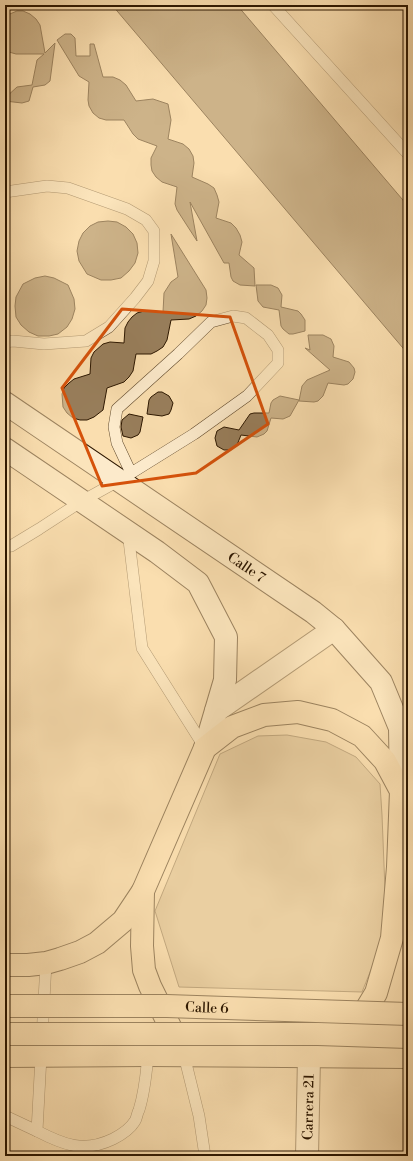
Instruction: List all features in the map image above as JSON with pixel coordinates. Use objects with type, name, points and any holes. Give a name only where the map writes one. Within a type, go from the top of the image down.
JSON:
[{"type":"highway","points":[[5,965],[28,965],[46,962],[80,952],[97,943],[123,921],[143,891],[205,748],[232,727],[264,715],[298,712],[325,718],[332,720],[362,736],[386,761],[401,791],[398,867],[392,938],[383,975],[376,993],[338,1056]]},
{"type":"highway","points":[[398,867],[408,891]]},
{"type":"highway","points":[[143,891],[142,946],[144,970],[150,986],[184,1055]]},
{"type":"highway","name":"Calle 6","points":[[5,1006],[167,1006],[408,1014]]},
{"type":"highway","name":"Calle 6","points":[[5,1034],[318,1034],[408,1037]]},
{"type":"highway","points":[[5,1056],[184,1055],[408,1057]]},
{"type":"main road","name":"Calle 7","points":[[5,403],[125,477],[313,612],[334,629],[381,682],[398,721],[400,728],[401,791]]},
{"type":"main road","points":[[5,449],[157,552],[198,583],[226,637],[225,680],[205,748]]},
{"type":"main road","points":[[216,711],[334,629]]},
{"type":"main road","name":"Carrera 21","points":[[307,1156],[309,1057]]},
{"type":"lane","points":[[274,5],[408,154]]},
{"type":"lane","points":[[5,192],[47,186],[68,188],[127,209],[146,220],[154,232],[154,261],[148,281],[110,326],[86,341],[44,344],[13,341],[5,342]]},
{"type":"lane","points":[[5,547],[11,546],[82,501],[125,477],[194,434],[247,396],[278,363],[278,350],[268,335],[246,318],[232,316],[211,322],[117,409],[114,427],[125,477]]},
{"type":"lane","points":[[128,532],[142,648],[205,748]]},
{"type":"lane","points":[[37,1132],[46,962]]},
{"type":"lane","points":[[5,1116],[59,1142],[82,1148],[102,1144],[121,1135],[134,1122],[146,1085],[148,1055]]},
{"type":"lane","points":[[184,1055],[199,1116],[205,1156]]},
{"type":"highlighted area","points":[[122,309],[230,317],[268,424],[196,473],[102,486],[62,388]]},
{"type":"shaded area","points":[[287,735],[326,742],[356,757],[380,784],[385,890],[381,945],[362,992],[179,987],[155,911],[220,754],[258,736]]},
{"type":"building","points":[[112,5],[237,5],[408,206],[408,354]]},
{"type":"building","points":[[17,11],[23,11],[30,14],[40,25],[45,53],[55,43],[50,81],[45,85],[33,87],[29,101],[22,103],[5,101],[5,98],[17,87],[32,85],[37,60],[44,54],[16,54],[5,49],[5,16]]},
{"type":"building","points":[[65,34],[71,34],[75,38],[76,56],[90,56],[90,44],[94,44],[103,77],[113,77],[120,80],[126,85],[136,101],[153,99],[168,104],[171,120],[168,139],[183,144],[189,149],[193,156],[194,163],[192,177],[214,188],[219,202],[216,218],[231,223],[236,228],[242,242],[239,255],[254,268],[255,286],[240,285],[233,281],[229,263],[224,263],[190,202],[197,241],[177,210],[175,204],[177,187],[162,182],[152,171],[151,158],[157,146],[138,139],[124,120],[106,120],[99,118],[93,113],[89,106],[88,100],[89,82],[79,76],[57,40]]},
{"type":"building","points":[[98,222],[117,222],[126,227],[133,234],[137,243],[138,253],[135,263],[121,278],[101,280],[87,274],[79,261],[77,251],[79,241],[83,233],[90,226]]},
{"type":"building","points":[[171,234],[206,290],[206,305],[196,316],[189,319],[171,320],[167,340],[163,347],[151,354],[136,354],[133,371],[129,377],[124,382],[107,388],[103,410],[87,420],[73,418],[63,407],[62,394],[64,388],[74,379],[90,374],[91,358],[94,352],[103,344],[110,342],[124,343],[125,328],[132,317],[137,313],[144,311],[163,312],[164,293],[171,282],[178,277]]},
{"type":"building","points":[[45,276],[54,278],[68,285],[74,299],[75,309],[72,319],[67,327],[58,334],[38,336],[29,332],[21,325],[16,317],[16,297],[23,284],[35,278]]},
{"type":"building","points":[[256,285],[271,285],[278,288],[282,295],[281,307],[298,311],[301,314],[305,320],[305,331],[289,334],[283,329],[281,326],[279,310],[263,307],[258,301]]},
{"type":"building","points":[[308,335],[323,335],[331,339],[334,346],[333,357],[349,362],[354,368],[355,372],[353,379],[348,384],[328,383],[323,396],[318,401],[314,402],[299,401],[302,386],[307,380],[330,370],[305,348],[310,350]]},
{"type":"building","points":[[158,392],[162,392],[169,396],[173,403],[169,414],[162,416],[147,414],[149,400]]},
{"type":"building","points":[[280,396],[299,400],[290,416],[283,419],[271,418],[267,431],[257,437],[241,435],[237,445],[231,450],[224,450],[217,446],[215,438],[217,431],[224,427],[239,430],[250,414],[269,413],[271,403]]},
{"type":"building","points":[[129,414],[143,417],[140,432],[138,435],[131,438],[123,436],[121,427],[122,420]]}]
